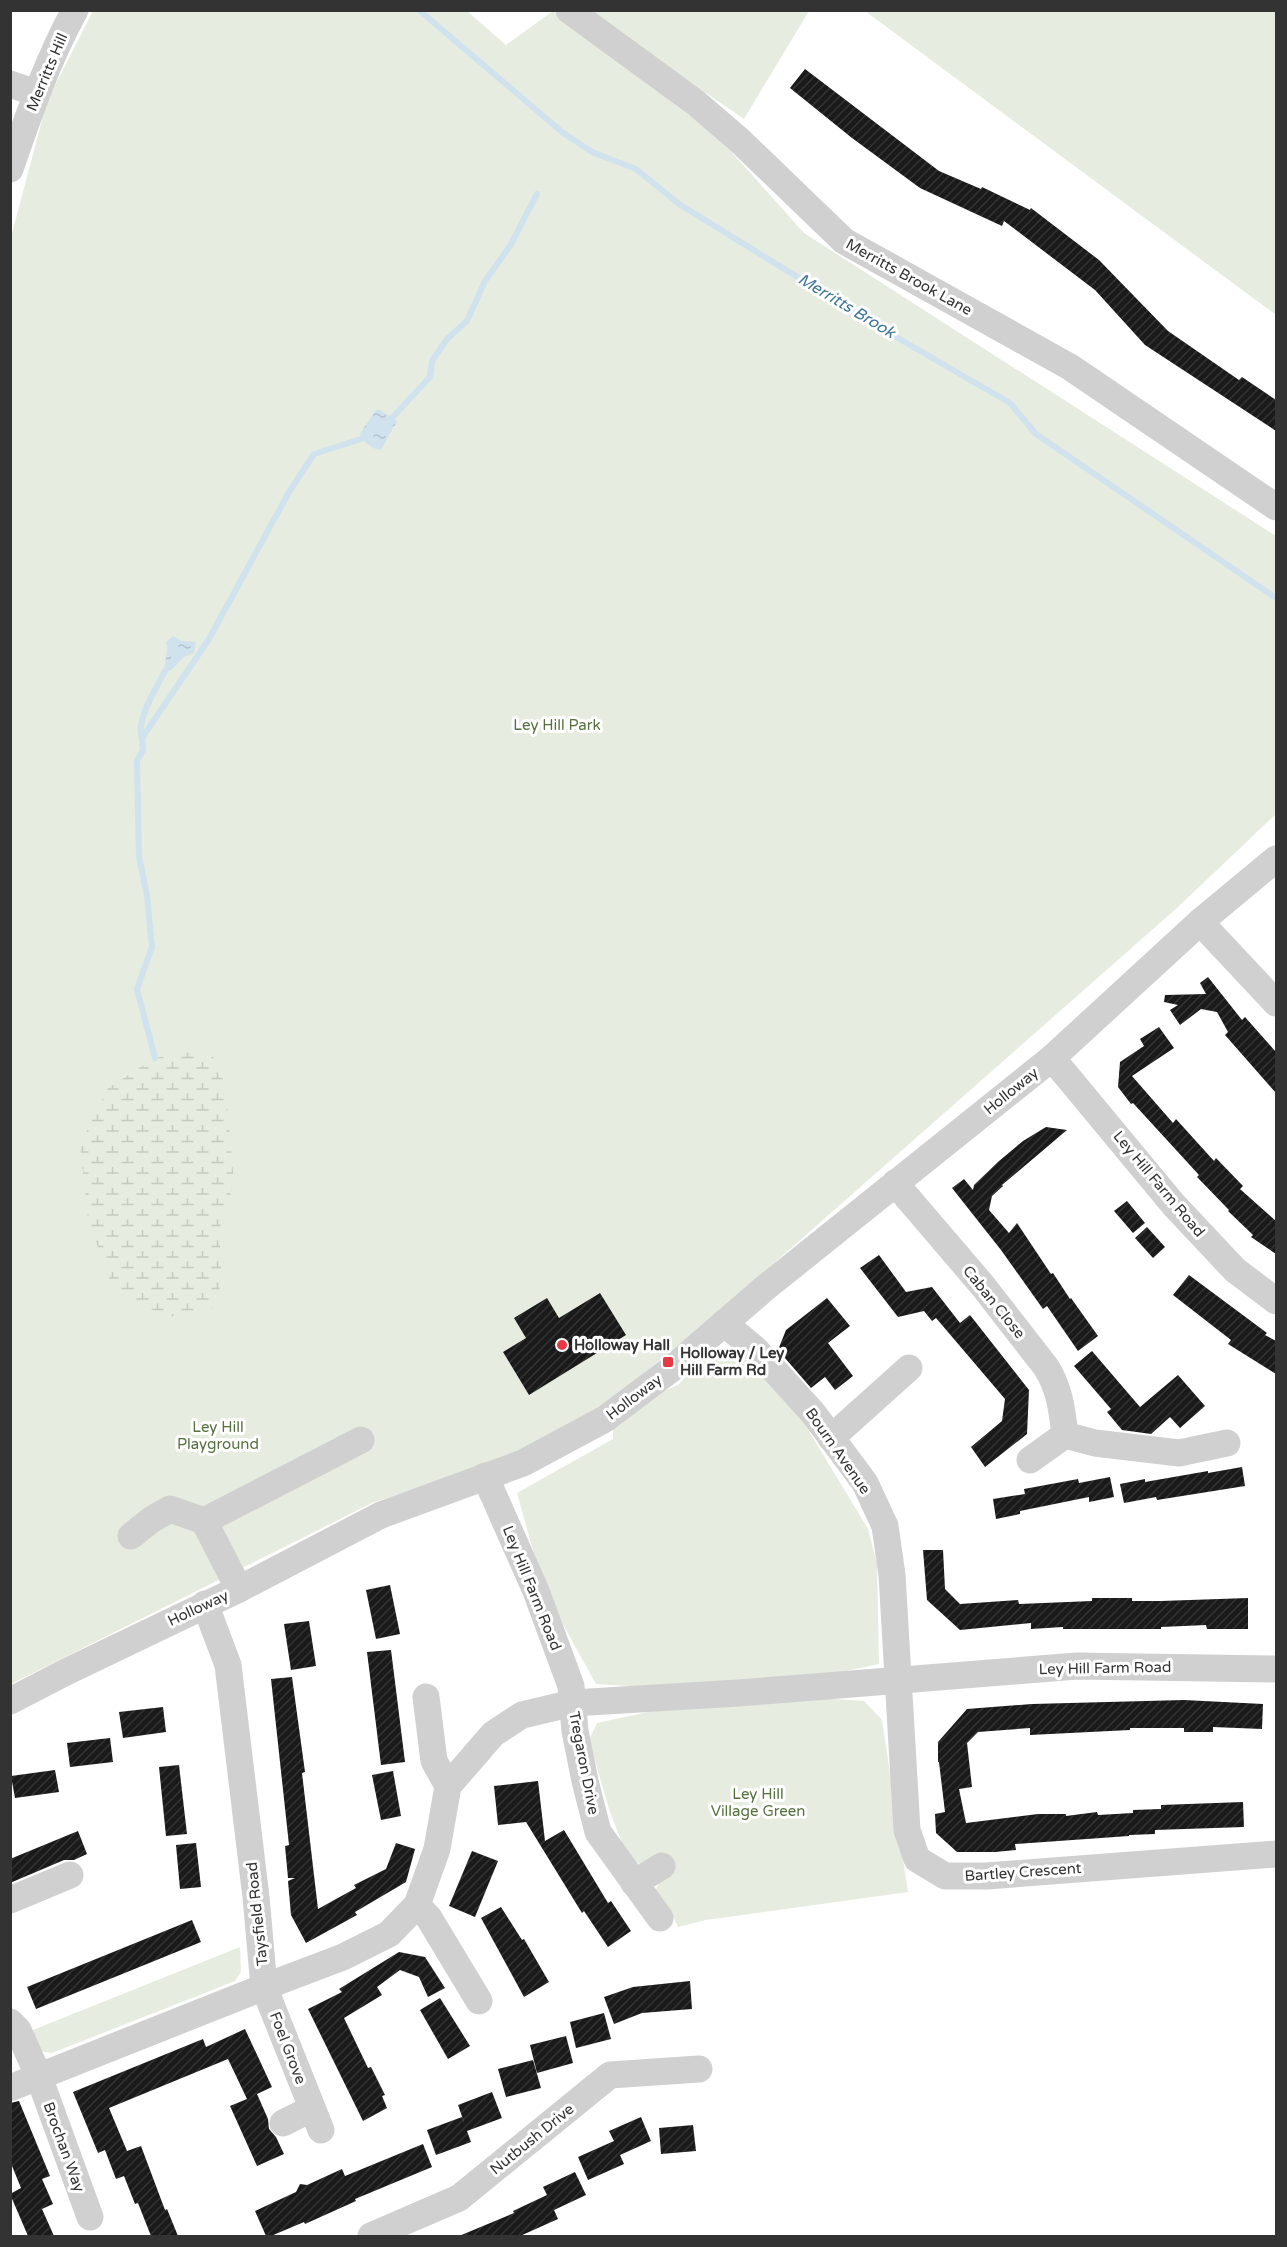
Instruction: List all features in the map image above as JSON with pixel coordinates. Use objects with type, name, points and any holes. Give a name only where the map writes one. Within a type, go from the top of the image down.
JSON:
[{"type":"street","name":"Merritts Hill","points":[[10,169],[36,93],[57,43],[75,10]]},
{"type":"street","name":"Merritts Brook Lane","points":[[569,10],[696,104],[738,140],[844,241],[1070,367],[1276,507]]},
{"type":"street","points":[[10,84],[36,93]]},
{"type":"street","name":"Holloway","points":[[10,1701],[239,1589],[381,1515],[523,1463],[605,1419],[670,1370],[895,1183],[1052,1058],[1200,921],[1276,859]]},
{"type":"street","points":[[1200,921],[1276,1003]]},
{"type":"street","name":"Ley Hill Farm Road","points":[[1052,1058],[1173,1204],[1235,1270],[1276,1300]]},
{"type":"street","name":"Caban Close","points":[[895,1183],[983,1286],[1046,1367],[1054,1380],[1061,1400],[1065,1435]]},
{"type":"street","name":"Bourn Avenue","points":[[724,1323],[756,1350],[813,1413],[865,1483],[885,1526],[892,1575],[898,1681]]},
{"type":"street","points":[[831,1438],[909,1368]]},
{"type":"street","points":[[1030,1460],[1065,1435],[1095,1443],[1179,1453],[1227,1443]]},
{"type":"street","points":[[204,1521],[361,1440]]},
{"type":"street","name":"Ley Hill Farm Road","points":[[485,1476],[536,1591],[571,1686],[573,1703]]},
{"type":"street","points":[[131,1536],[170,1509],[204,1521],[239,1589]]},
{"type":"street","name":"Taysfield Road","points":[[10,2088],[264,1987],[256,1897],[228,1665],[205,1604]]},
{"type":"street","name":"Ley Hill Farm Road","points":[[448,1786],[492,1734],[507,1724],[522,1715],[573,1703],[898,1681],[1077,1666],[1276,1669]]},
{"type":"street","name":"Bartley Crescent","points":[[898,1681],[907,1830],[917,1859],[945,1876],[987,1876],[1276,1854]]},
{"type":"street","points":[[264,1987],[343,1957],[388,1934],[417,1905],[437,1849],[448,1786],[434,1761],[426,1697]]},
{"type":"street","name":"Tregaron Drive","points":[[573,1703],[581,1761],[598,1832],[660,1918]]},
{"type":"street","points":[[634,1883],[662,1866]]},
{"type":"street","points":[[10,1900],[70,1875]]},
{"type":"street","points":[[417,1905],[429,1918],[479,2002]]},
{"type":"street","name":"Foel Grove","points":[[264,1987],[316,2120],[283,2124]]},
{"type":"street","points":[[10,2022],[18,2030],[39,2077]]},
{"type":"street","name":"Nutbush Drive","points":[[371,2236],[459,2198],[610,2075],[699,2069]]},
{"type":"street","name":"Brochan Way","points":[[39,2077],[91,2217]]},
{"type":"green space","name":"Ley Hill Park","points":[[93,11],[467,11],[506,45],[553,11],[718,137],[804,233],[1276,536],[1276,814],[1178,907],[714,1316],[597,1411],[508,1457],[372,1503],[11,1684],[10,241],[47,101]]},
{"type":"green space","points":[[586,11],[809,11],[744,119]]},
{"type":"green space","points":[[865,11],[1276,11],[1276,315]]},
{"type":"green space","points":[[191,1052],[213,1057],[225,1084],[234,1182],[219,1231],[222,1280],[214,1308],[188,1321],[140,1306],[108,1277],[88,1219],[80,1145],[108,1088],[155,1058]]},
{"type":"green space","name":"Ley Hill Village Green","points":[[724,1355],[769,1365],[868,1529],[877,1564],[879,1664],[742,1693],[864,1701],[882,1720],[908,1892],[706,1920],[678,1927],[670,1910],[656,1890],[660,1880],[649,1860],[639,1864],[626,1853],[609,1809],[589,1740],[597,1723],[736,1693],[596,1684],[544,1590],[517,1493],[613,1439],[613,1413],[678,1385],[701,1361]]},
{"type":"green space","points":[[240,1947],[241,1972],[235,1981],[52,2053],[39,2051],[28,2032]]},
{"type":"water","points":[[379,409],[397,421],[381,450],[373,448],[361,439],[360,434],[375,411]]},
{"type":"water","points":[[173,636],[182,641],[196,642],[194,653],[184,657],[170,671],[165,671],[166,642]]},
{"type":"building","points":[[805,69],[939,171],[981,189],[982,187],[1030,210],[1031,208],[1099,260],[1168,331],[1239,380],[1242,377],[1276,400],[1276,431],[1145,345],[1095,290],[1004,221],[1002,226],[920,188],[852,138],[790,88]]},
{"type":"building","points":[[1208,977],[1242,1020],[1245,1017],[1276,1052],[1276,1093],[1225,1035],[1228,1032],[1217,1012],[1201,1009],[1180,1025],[1170,1010],[1178,1005],[1164,1002],[1165,995],[1206,994],[1200,983]]},
{"type":"building","points":[[1159,1027],[1174,1048],[1132,1076],[1173,1123],[1176,1119],[1214,1161],[1216,1158],[1243,1186],[1240,1189],[1276,1221],[1276,1254],[1251,1237],[1253,1235],[1228,1211],[1197,1177],[1199,1175],[1133,1103],[1131,1104],[1118,1087],[1120,1062],[1144,1046],[1140,1039]]},
{"type":"building","points":[[1046,1127],[1067,1130],[1002,1185],[992,1196],[989,1210],[1009,1233],[1017,1223],[1051,1274],[1053,1273],[1098,1336],[1078,1351],[1047,1306],[1043,1309],[1001,1250],[952,1188],[964,1179],[973,1190],[974,1185],[999,1161],[1023,1141]]},
{"type":"building","points":[[1127,1201],[1145,1223],[1133,1233],[1114,1211]]},
{"type":"building","points":[[1147,1227],[1165,1247],[1153,1258],[1135,1238]]},
{"type":"building","points":[[879,1255],[906,1292],[932,1287],[960,1323],[970,1315],[1029,1390],[1027,1434],[985,1467],[971,1447],[1002,1421],[1005,1399],[936,1318],[932,1321],[924,1311],[898,1317],[860,1268]]},
{"type":"building","points":[[1189,1275],[1267,1333],[1265,1335],[1276,1341],[1276,1374],[1228,1344],[1231,1340],[1173,1295]]},
{"type":"building","name":"Holloway Hall","points":[[600,1293],[626,1335],[529,1395],[503,1352],[526,1338],[514,1318],[547,1298],[559,1318]]},
{"type":"building","points":[[827,1298],[850,1326],[828,1343],[853,1376],[835,1390],[825,1377],[811,1388],[778,1350],[786,1330]]},
{"type":"building","points":[[1092,1351],[1140,1407],[1178,1375],[1205,1406],[1180,1428],[1170,1417],[1151,1434],[1122,1430],[1107,1412],[1111,1409],[1074,1366]]},
{"type":"building","points":[[1242,1467],[1245,1486],[1124,1503],[1120,1484]]},
{"type":"building","points":[[1110,1477],[1114,1497],[1089,1502],[1089,1497],[1020,1511],[1020,1514],[996,1519],[993,1499],[1025,1494],[1024,1489],[1078,1479],[1079,1483]]},
{"type":"building","points":[[923,1550],[943,1550],[945,1589],[960,1604],[1018,1600],[1019,1604],[1092,1601],[1092,1598],[1161,1601],[1248,1598],[1248,1629],[1207,1629],[1206,1625],[1161,1627],[1161,1629],[1063,1629],[1063,1627],[1031,1629],[1031,1623],[960,1630],[927,1600]]},
{"type":"building","points":[[390,1585],[400,1634],[376,1639],[366,1590]]},
{"type":"building","points":[[309,1621],[316,1666],[291,1670],[284,1624]]},
{"type":"building","points":[[391,1650],[405,1762],[381,1765],[367,1652]]},
{"type":"building","points":[[292,1677],[305,1772],[302,1773],[318,1909],[356,1888],[354,1885],[386,1869],[396,1843],[415,1849],[406,1882],[355,1912],[357,1915],[306,1943],[291,1915],[288,1881],[295,1878],[288,1878],[285,1846],[289,1845],[271,1679]]},
{"type":"building","points":[[1184,1700],[1263,1704],[1262,1729],[1213,1727],[1213,1732],[1184,1732],[1184,1728],[1130,1728],[1130,1730],[1030,1735],[1030,1728],[978,1732],[967,1743],[972,1787],[959,1789],[966,1823],[1038,1814],[1066,1814],[1066,1816],[1097,1812],[1098,1815],[1133,1813],[1133,1810],[1161,1809],[1161,1805],[1243,1802],[1244,1827],[1155,1830],[1155,1834],[1015,1844],[1016,1850],[995,1852],[957,1852],[936,1833],[935,1814],[945,1812],[938,1762],[938,1742],[967,1709],[1032,1704]]},
{"type":"building","points":[[163,1707],[166,1732],[123,1738],[119,1712]]},
{"type":"building","points":[[110,1738],[113,1762],[70,1767],[67,1743]]},
{"type":"building","points":[[179,1765],[187,1834],[166,1836],[159,1767]]},
{"type":"building","points":[[55,1770],[59,1792],[15,1798],[11,1776]]},
{"type":"building","points":[[393,1771],[401,1816],[381,1820],[372,1775]]},
{"type":"building","points":[[538,1781],[545,1841],[564,1830],[608,1903],[611,1901],[631,1931],[608,1947],[584,1911],[582,1913],[526,1822],[498,1825],[494,1786]]},
{"type":"building","points":[[78,1831],[87,1854],[74,1860],[64,1860],[10,1883],[10,1859]]},
{"type":"building","points":[[196,1843],[201,1887],[180,1889],[176,1845]]},
{"type":"building","points":[[472,1851],[498,1861],[475,1917],[449,1906]]},
{"type":"building","points":[[501,1907],[522,1940],[524,1939],[549,1982],[524,1997],[481,1918]]},
{"type":"building","points":[[192,1920],[201,1942],[36,2009],[27,1987]]},
{"type":"building","points":[[399,1952],[425,1957],[445,1988],[428,1997],[419,1977],[400,1970],[377,1987],[382,1995],[344,2018],[368,2068],[371,2067],[385,2095],[382,2096],[387,2108],[363,2121],[308,2009],[342,1992],[339,1989]]},
{"type":"building","points":[[690,1981],[692,2009],[642,2013],[614,2024],[604,1997],[633,1987]]},
{"type":"building","points":[[440,1998],[470,2046],[448,2059],[420,2010]]},
{"type":"building","points":[[604,2013],[611,2039],[576,2048],[570,2022]]},
{"type":"building","points":[[245,2029],[272,2087],[257,2094],[268,2119],[269,2129],[276,2137],[284,2154],[257,2166],[230,2106],[247,2099],[228,2059],[109,2108],[127,2151],[141,2146],[165,2210],[167,2209],[178,2236],[151,2236],[124,2176],[116,2179],[105,2150],[98,2153],[73,2092],[203,2039],[206,2047]]},
{"type":"building","points":[[566,2036],[573,2063],[537,2073],[530,2045]]},
{"type":"building","points":[[533,2060],[541,2088],[506,2097],[498,2069]]},
{"type":"building","points":[[492,2092],[502,2118],[467,2131],[471,2142],[436,2155],[427,2130],[462,2117],[465,2125],[458,2105]]},
{"type":"building","points":[[19,2101],[50,2176],[42,2179],[53,2204],[42,2209],[54,2236],[28,2236],[10,2194],[21,2188],[10,2161],[10,2103]]},
{"type":"building","points":[[641,2117],[651,2141],[620,2155],[624,2164],[588,2180],[578,2157],[614,2141],[609,2131]]},
{"type":"building","points":[[693,2125],[696,2151],[661,2154],[659,2128]]},
{"type":"building","points":[[423,2144],[432,2167],[355,2199],[356,2201],[305,2224],[304,2222],[266,2236],[255,2211],[296,2192],[300,2184],[307,2185],[342,2169],[345,2176]]},
{"type":"building","points":[[575,2172],[586,2195],[554,2210],[558,2219],[520,2236],[459,2236],[514,2213],[513,2211],[547,2195],[543,2187]]},
{"type":"waterway","name":"Merritts Brook","points":[[419,10],[562,132],[592,152],[636,169],[679,204],[872,323],[1010,403],[1036,434],[1276,598]]},
{"type":"waterway","points":[[392,418],[430,377],[432,361],[447,339],[467,321],[485,281],[510,246],[537,194]]},
{"type":"waterway","points":[[155,1058],[137,989],[152,947],[147,896],[139,856],[137,761],[143,750],[142,738],[209,639],[289,492],[314,454],[361,439]]},
{"type":"waterway","points":[[142,738],[144,714],[165,671]]},
{"type":"place","name":"Holloway Hall","points":[[562,1345]]},
{"type":"place","name":"Holloway / Ley Hill Farm Rd","points":[[668,1362]]},
{"type":"park label","name":"Ley Hill Playground","points":[[218,1436]]}]
